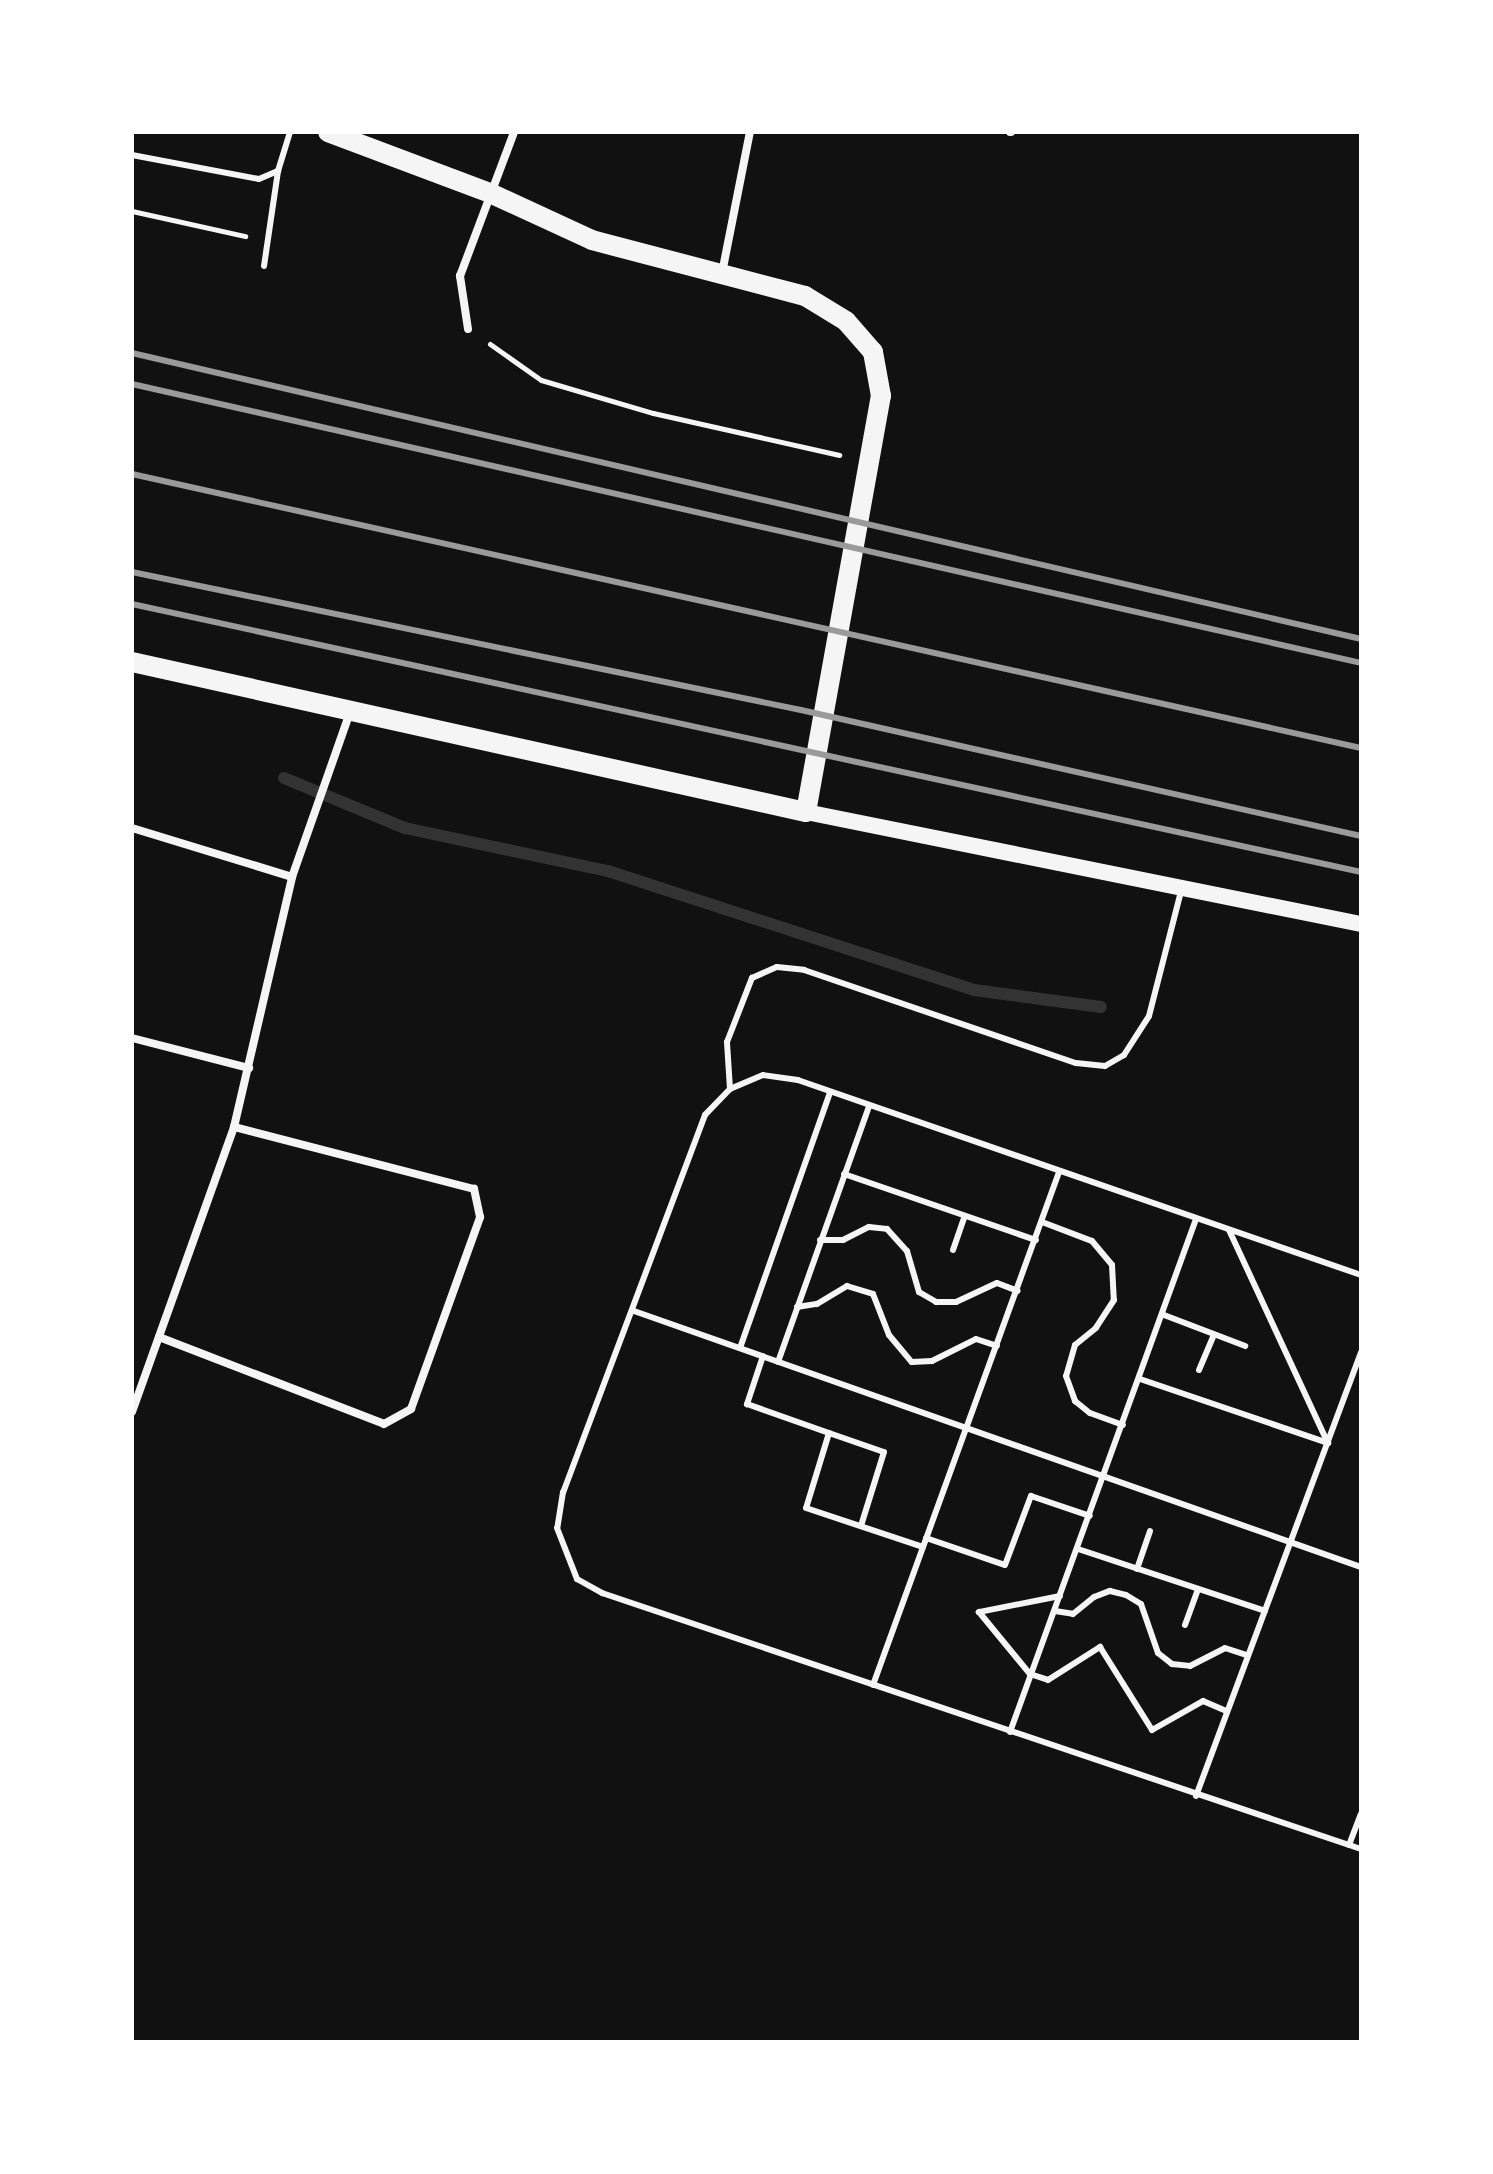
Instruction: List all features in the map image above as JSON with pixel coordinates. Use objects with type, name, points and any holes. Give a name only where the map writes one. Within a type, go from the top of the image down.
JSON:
[{"type":"main road","points":[[328,132],[490,193],[592,240],[805,296],[846,321],[873,352],[881,396],[806,812]]},
{"type":"main road","points":[[132,662],[806,812],[1361,924]]},
{"type":"street","points":[[468,329],[460,276],[514,132]]},
{"type":"street","points":[[722,274],[750,132]]},
{"type":"street","points":[[132,1412],[234,1127],[292,877],[350,712]]},
{"type":"street","points":[[132,828],[292,877]]},
{"type":"street","points":[[132,1038],[249,1068]]},
{"type":"street","points":[[159,1337],[384,1424],[411,1409],[480,1217],[474,1189],[234,1127]]},
{"type":"lane","points":[[264,266],[278,171],[290,132]]},
{"type":"lane","points":[[132,155],[259,179],[278,171]]},
{"type":"lane","points":[[730,1089],[727,1042],[732,1029],[752,978],[777,967],[804,970],[1076,1063],[1105,1066],[1124,1055],[1149,1016],[1181,887]]},
{"type":"lane","points":[[1361,1275],[830,1092],[763,1075],[730,1089],[705,1115],[634,1311],[563,1492],[557,1528],[577,1579],[602,1593],[1196,1796],[1361,1849]]},
{"type":"lane","points":[[740,1348],[830,1092]]},
{"type":"lane","points":[[778,1362],[869,1106]]},
{"type":"lane","points":[[873,1685],[1059,1172]]},
{"type":"lane","points":[[844,1174],[1036,1240]]},
{"type":"lane","points":[[953,1250],[965,1216]]},
{"type":"lane","points":[[1010,1732],[1164,1315],[1196,1219]]},
{"type":"lane","points":[[1042,1222],[1092,1241],[1112,1265],[1114,1300],[1096,1328],[1075,1345],[1066,1376],[1075,1401],[1123,1425]]},
{"type":"lane","points":[[820,1240],[843,1240],[869,1227],[887,1229],[907,1251],[919,1292],[936,1302],[956,1302],[997,1283],[1018,1291]]},
{"type":"lane","points":[[1229,1230],[1328,1443]]},
{"type":"lane","points":[[797,1307],[817,1304],[847,1286],[873,1294],[889,1335],[912,1362],[932,1361],[976,1339],[997,1346]]},
{"type":"lane","points":[[634,1311],[1361,1567]]},
{"type":"lane","points":[[1164,1315],[1245,1346]]},
{"type":"lane","points":[[1199,1370],[1214,1335]]},
{"type":"lane","points":[[1196,1796],[1247,1655],[1293,1543],[1361,1352]]},
{"type":"lane","points":[[763,1356],[747,1404],[884,1452],[861,1526]]},
{"type":"lane","points":[[1140,1379],[1328,1443]]},
{"type":"lane","points":[[829,1433],[806,1508],[923,1547]]},
{"type":"lane","points":[[926,1538],[1005,1565],[1031,1496],[1090,1516]]},
{"type":"lane","points":[[1137,1569],[1150,1531]]},
{"type":"lane","points":[[1078,1549],[1265,1611]]},
{"type":"lane","points":[[1185,1625],[1198,1589]]},
{"type":"lane","points":[[1055,1611],[1073,1614],[1094,1597],[1110,1591],[1126,1595],[1141,1604],[1158,1653],[1172,1664],[1190,1666],[1225,1648],[1247,1655]]},
{"type":"lane","points":[[1060,1596],[979,1612],[1030,1674],[1048,1680],[1100,1647],[1152,1730],[1203,1701],[1227,1711]]},
{"type":"lane","points":[[1349,1845],[1361,1814]]},
{"type":"path","points":[[132,211],[250,237]]},
{"type":"path","points":[[468,329],[541,380],[653,413],[871,463]]},
{"type":"waterway","points":[[284,778],[405,828],[608,871],[974,990],[1101,1007]]},
{"type":"railway","points":[[132,353],[1361,639]]},
{"type":"railway","points":[[132,384],[1361,663]]},
{"type":"railway","points":[[132,474],[1361,748]]},
{"type":"railway","points":[[132,572],[801,710],[1361,836]]},
{"type":"railway","points":[[132,604],[1361,872]]}]
